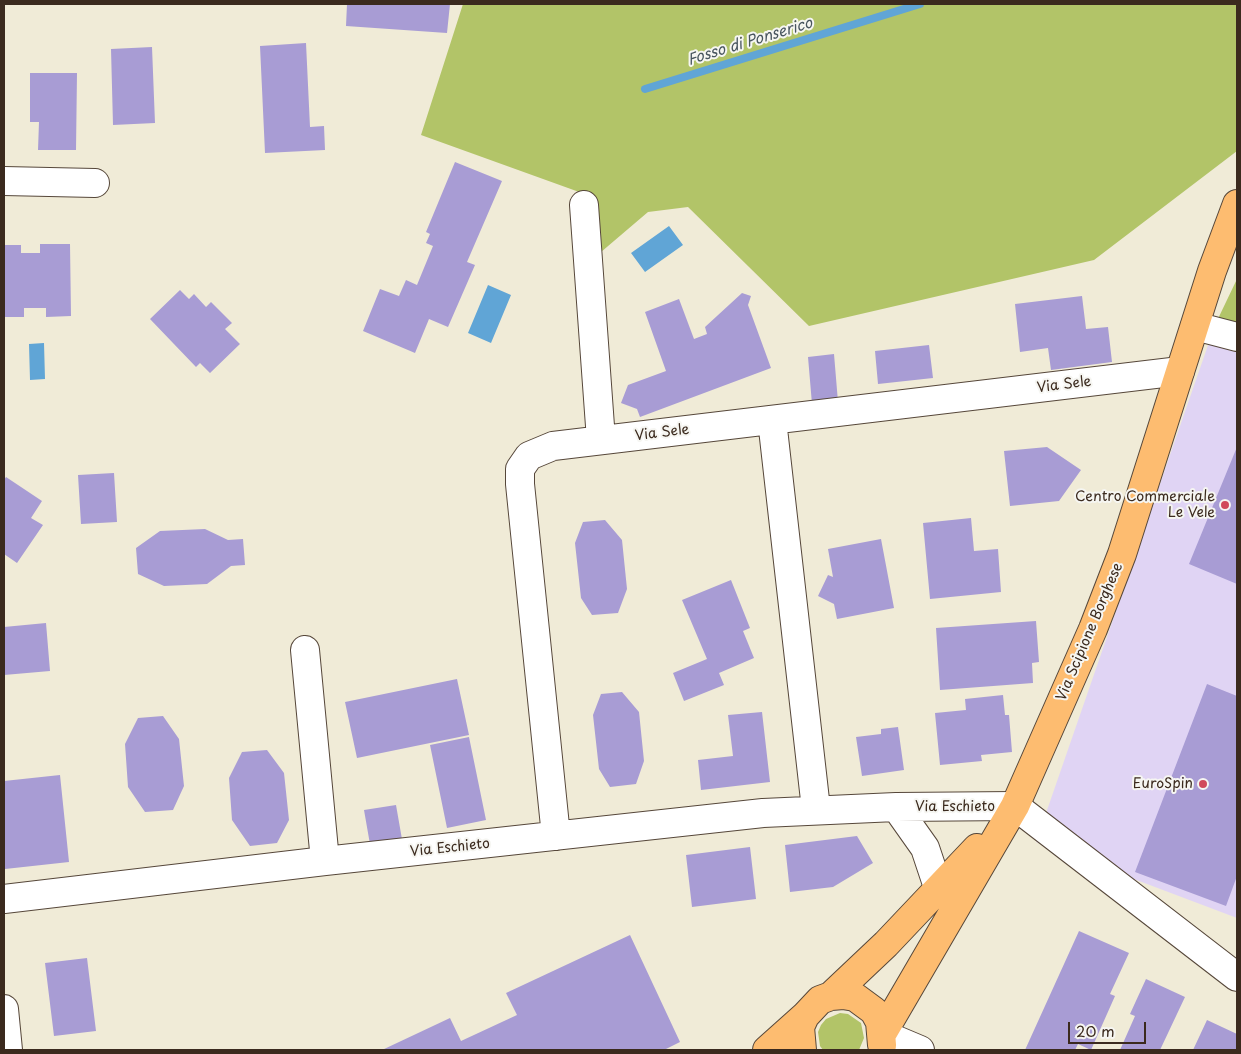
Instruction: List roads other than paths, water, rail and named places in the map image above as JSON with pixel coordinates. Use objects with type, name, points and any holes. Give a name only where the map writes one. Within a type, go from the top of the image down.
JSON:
[{"type":"main road","name":"Via Scipione Borghese","points":[[881,1042],[1015,806],[1117,568],[1215,264],[1237,204]]},
{"type":"main road","points":[[831,996],[939,890],[1015,806]]},
{"type":"main road","points":[[767,1050],[820,1000],[831,996],[854,997],[865,1003],[877,1017],[881,1042]]},
{"type":"main road","points":[[802,1050],[800,1027],[805,1016]]},
{"type":"street","points":[[4,181],[95,183]]},
{"type":"street","points":[[584,205],[601,440]]},
{"type":"street","points":[[1195,326],[1237,337]]},
{"type":"street","name":"Via Sele","points":[[556,836],[519,476],[524,462],[535,452],[549,446],[1180,371]]},
{"type":"street","points":[[772,420],[816,809]]},
{"type":"street","points":[[305,650],[325,861]]},
{"type":"street","points":[[1015,806],[1237,977]]},
{"type":"street","name":"Via Eschieto","points":[[4,899],[325,861],[816,809],[1015,806]]},
{"type":"street","name":"Via Eschieto","points":[[896,807],[926,848],[939,890]]},
{"type":"street","points":[[4,1009],[8,1050]]},
{"type":"street","points":[[881,1042],[920,1050]]},
{"type":"water","points":[[669,226],[683,245],[645,272],[631,253]]},
{"type":"water","points":[[488,285],[511,295],[491,343],[468,333]]},
{"type":"water","points":[[44,343],[45,379],[30,380],[29,344]]},
{"type":"waterway","name":"Fosso di Ponserico","points":[[645,89],[920,4]]},
{"type":"place","name":"Centro Commerciale Le Vele","points":[[1225,505]]},
{"type":"place","name":"EuroSpin","points":[[1203,784]]}]
